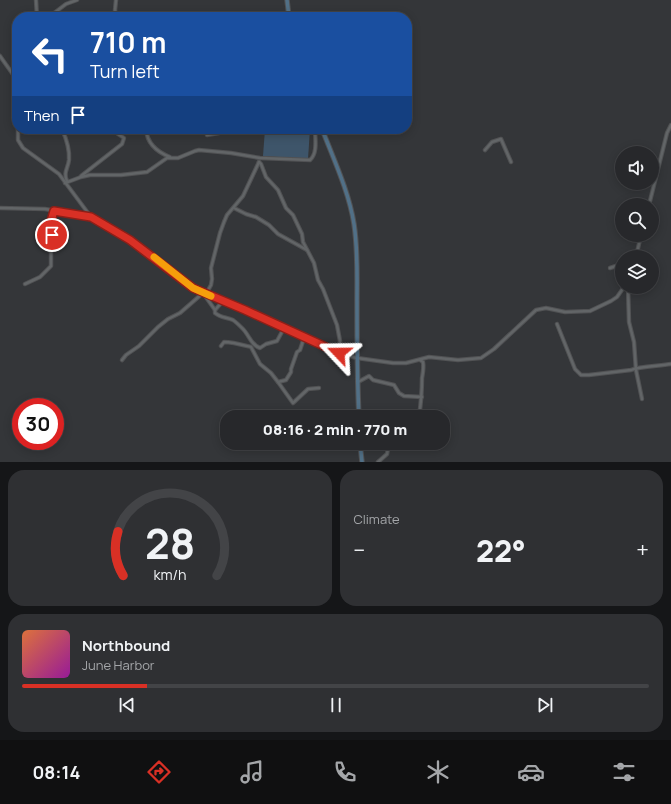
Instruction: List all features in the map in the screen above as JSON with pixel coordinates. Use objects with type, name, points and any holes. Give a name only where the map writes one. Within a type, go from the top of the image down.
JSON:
[{"type":"main road","points":[[287,0],[288,12]]},
{"type":"main road","points":[[324,134],[352,212],[355,228],[357,256],[357,383],[359,410]]},
{"type":"main road","points":[[361,450],[362,462]]},
{"type":"street","points":[[36,0],[37,12]]},
{"type":"street","points":[[64,0],[66,4]]},
{"type":"street","points":[[56,12],[66,4],[77,0]]},
{"type":"street","points":[[115,12],[116,0]]},
{"type":"street","points":[[0,56],[12,73]]},
{"type":"street","points":[[651,198],[666,138],[671,125]]},
{"type":"street","points":[[18,134],[18,140],[23,148],[56,171],[66,182],[91,217]]},
{"type":"street","points":[[64,134],[67,140],[69,156],[68,166],[65,172],[66,182]]},
{"type":"street","points":[[81,176],[122,144],[124,138],[118,134]]},
{"type":"street","points":[[147,134],[150,143],[161,153],[172,158]]},
{"type":"street","points":[[207,135],[213,134]]},
{"type":"street","points":[[66,182],[81,176],[97,174],[121,175],[143,173],[151,170],[164,160],[178,158],[199,150],[260,158],[310,160],[313,157],[315,149],[315,134]]},
{"type":"street","points":[[485,150],[492,142],[501,139],[511,162]]},
{"type":"street","points":[[122,360],[153,331],[168,319],[184,310],[205,293],[211,285],[211,268],[224,222],[243,196],[260,158]]},
{"type":"street","points":[[259,162],[266,177],[278,190],[286,208],[293,215],[302,234],[307,250],[314,263],[318,280],[324,289],[337,324],[340,341],[339,353]]},
{"type":"street","points":[[0,208],[29,208],[91,217],[130,240],[168,267],[183,281],[205,293],[339,353],[357,358],[393,363],[406,363],[433,357],[458,360],[481,358],[494,349],[536,310],[546,308],[565,312],[590,311],[611,301],[619,294]]},
{"type":"street","points":[[234,208],[256,217],[269,225],[278,234],[307,250]]},
{"type":"street","points":[[25,284],[40,277],[51,266],[51,221],[54,211]]},
{"type":"street","points":[[610,268],[615,266]]},
{"type":"street","points":[[205,293],[216,310],[215,313],[219,316],[234,321],[244,330],[257,347],[260,348],[266,344],[277,341],[284,328]]},
{"type":"street","points":[[628,294],[629,322],[634,342],[636,368],[642,399]]},
{"type":"street","points":[[216,310],[224,301]]},
{"type":"street","points":[[557,324],[575,369],[581,375],[671,364]]},
{"type":"street","points":[[278,382],[286,380],[291,372],[304,338]]},
{"type":"street","points":[[221,346],[224,342],[230,342],[251,347],[260,364],[272,373],[293,403],[308,389],[319,388]]},
{"type":"street","points":[[420,360],[423,362],[424,367],[420,410]]},
{"type":"street","points":[[357,383],[369,376],[373,380],[394,385],[399,393],[404,396],[422,397]]},
{"type":"street","points":[[378,462],[387,454],[388,450]]},
{"type":"shaded area","points":[[265,134],[310,134],[308,159],[263,156]]},
{"type":"slow traffic","points":[[154,257],[193,288],[211,296]]},
{"type":"route","points":[[52,235],[51,221],[54,211],[91,217],[130,240],[168,267],[193,288],[339,353]]}]
